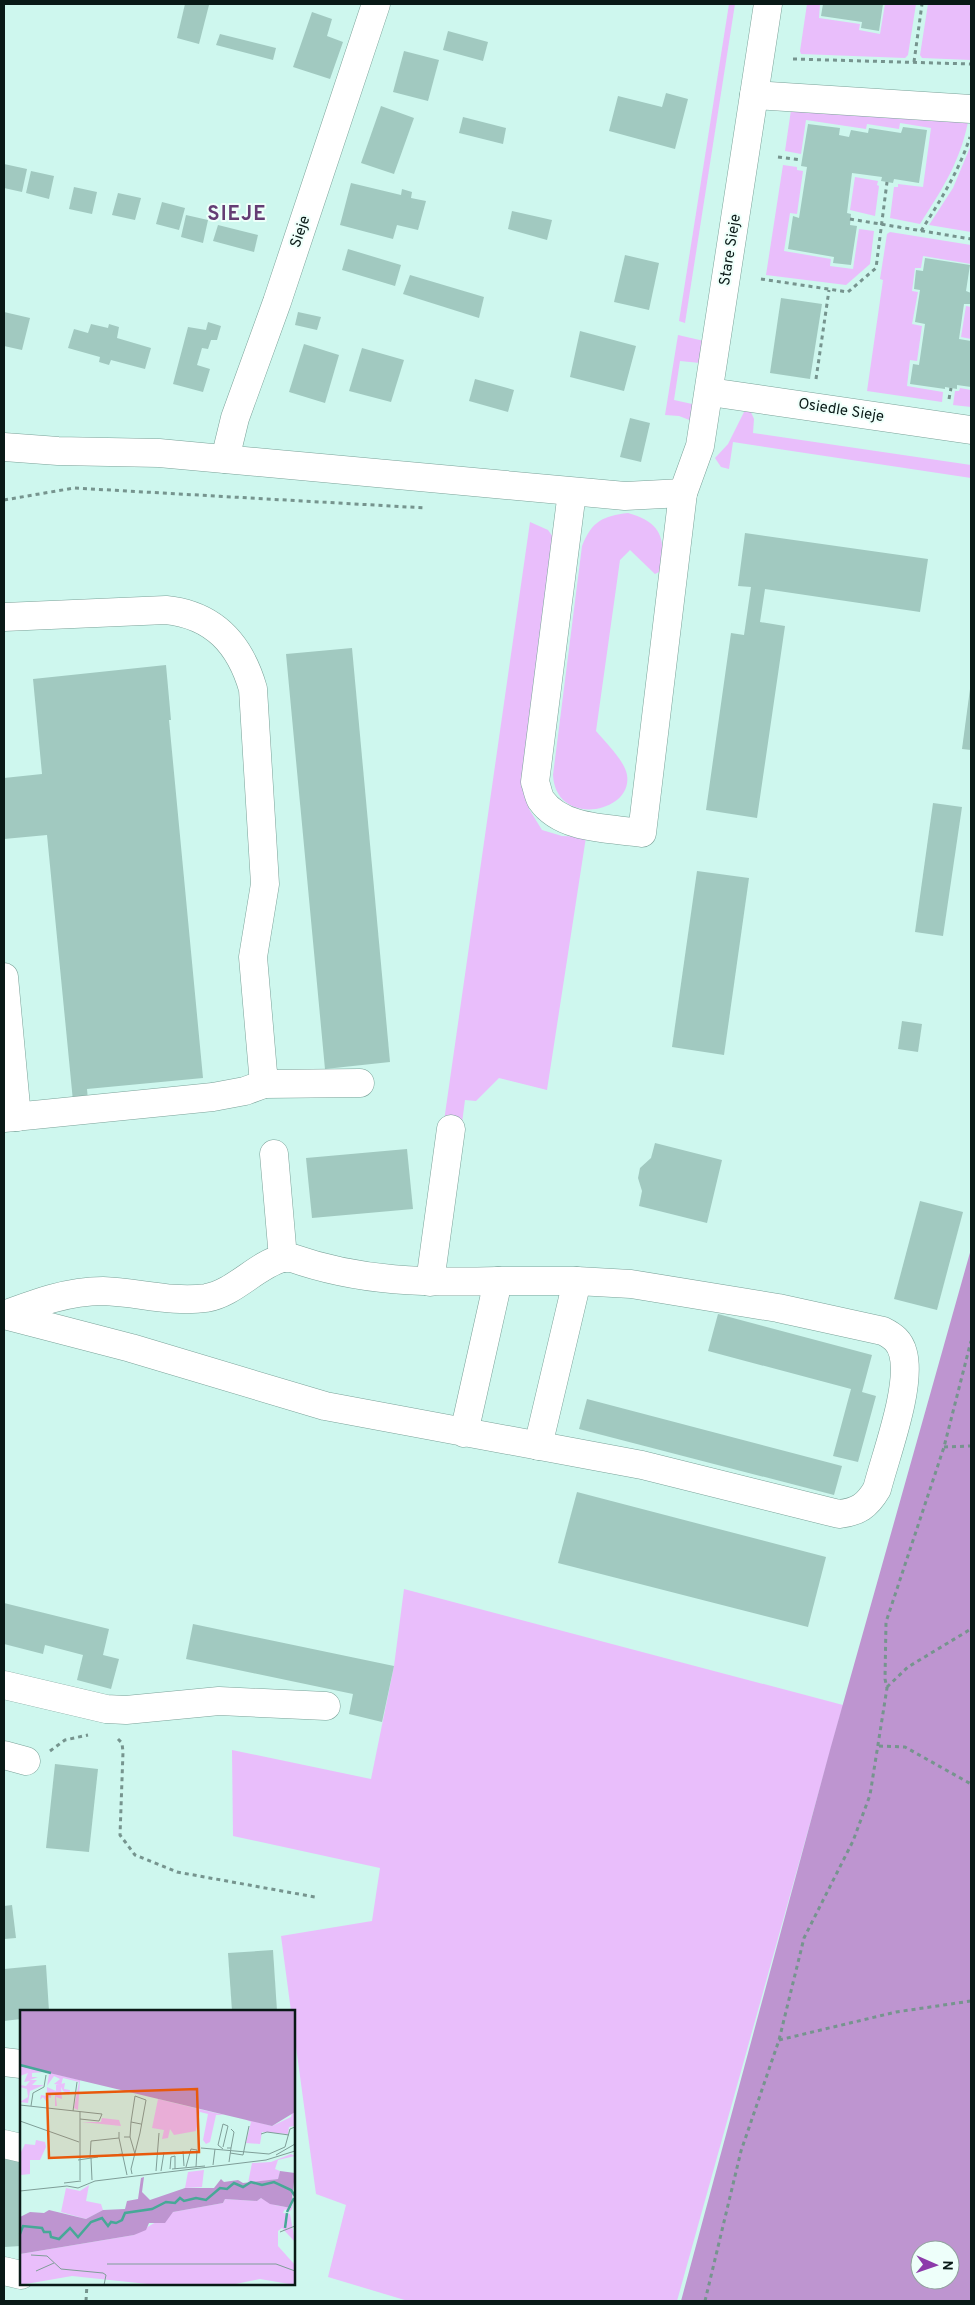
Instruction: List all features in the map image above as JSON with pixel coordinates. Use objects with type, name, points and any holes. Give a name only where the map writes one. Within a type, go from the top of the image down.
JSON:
[{"type":"street","name":"Sieje","points":[[225,459],[234,418],[282,288],[376,4]]},
{"type":"street","name":"Stare Sieje","points":[[572,492],[536,782],[540,799],[557,817],[577,824],[642,833],[683,493],[700,446],[710,392],[768,4]]},
{"type":"street","points":[[754,95],[971,109]]},
{"type":"street","name":"Osiedle Sieje","points":[[710,392],[971,430]]},
{"type":"street","points":[[4,448],[159,453],[625,496],[683,493]]},
{"type":"street","points":[[4,618],[166,610],[182,612],[201,619],[219,630],[232,644],[247,667],[253,689],[266,884],[252,957],[264,1084]]},
{"type":"street","points":[[4,977],[10,1118],[213,1097],[246,1091],[264,1084],[360,1084]]},
{"type":"street","points":[[430,1282],[451,1129]]},
{"type":"street","points":[[274,1154],[283,1258]]},
{"type":"street","points":[[283,1258],[292,1258],[373,1278],[430,1282],[578,1281],[631,1284],[787,1310],[883,1331],[896,1338],[903,1351],[906,1369],[902,1396],[877,1489],[869,1502],[861,1509],[839,1514],[642,1465],[325,1406],[131,1348],[4,1315],[53,1297],[102,1291],[190,1299],[208,1297],[237,1285],[275,1260],[283,1258]]},
{"type":"street","points":[[464,1433],[498,1281]]},
{"type":"street","points":[[538,1446],[578,1281]]},
{"type":"street","points":[[4,1685],[106,1709],[126,1710],[220,1701],[326,1706]]},
{"type":"street","points":[[4,2062],[20,2064]]},
{"type":"street","points":[[4,2144],[20,2148]]},
{"type":"street","points":[[4,2271],[20,2275]]},
{"type":"path","points":[[914,62],[922,4]]},
{"type":"path","points":[[793,59],[971,64]]},
{"type":"path","points":[[921,231],[959,166],[971,131]]},
{"type":"path","points":[[778,157],[802,160]]},
{"type":"path","points":[[760,279],[848,292],[876,268],[888,182]]},
{"type":"path","points":[[850,219],[971,239]]},
{"type":"path","points":[[816,380],[829,290]]},
{"type":"path","points":[[4,500],[74,488],[429,509]]},
{"type":"path","points":[[705,2301],[741,2151],[779,2040],[804,1938],[853,1841],[870,1795],[887,1688],[885,1678],[886,1622],[944,1447],[971,1341]]},
{"type":"path","points":[[944,1447],[971,1446]]},
{"type":"path","points":[[887,1688],[908,1666],[971,1629]]},
{"type":"path","points":[[15,1758],[39,1759],[65,1740],[96,1734]]},
{"type":"path","points":[[117,1738],[122,1742],[123,1752],[120,1835],[135,1855],[177,1872],[315,1897]]},
{"type":"path","points":[[879,1746],[906,1747],[971,1784]]},
{"type":"path","points":[[779,2040],[896,2012],[971,2002]]},
{"type":"path","points":[[86,2301],[88,2285]]},
{"type":"shaded area","points":[[729,4],[735,4],[685,323],[679,321]]},
{"type":"shaded area","points":[[807,4],[820,4],[819,18],[860,24],[859,30],[880,34],[885,4],[916,4],[908,55],[905,58],[801,54]]},
{"type":"shaded area","points":[[928,4],[971,4],[971,60],[922,58],[920,55]]},
{"type":"shaded area","points":[[791,110],[969,116],[962,146],[956,160],[944,185],[920,224],[890,218],[894,187],[898,187],[898,184],[923,187],[931,128],[900,123],[899,129],[867,124],[866,129],[806,120],[801,154],[785,151]]},
{"type":"shaded area","points":[[971,145],[971,232],[929,225],[953,188]]},
{"type":"shaded area","points":[[783,165],[797,167],[797,170],[803,171],[797,214],[790,213],[784,251],[831,259],[830,266],[853,269],[859,229],[874,231],[870,264],[846,285],[766,275]]},
{"type":"shaded area","points":[[855,177],[878,181],[875,216],[850,210]]},
{"type":"shaded area","points":[[890,232],[971,245],[971,264],[923,256],[921,268],[915,268],[912,291],[918,292],[912,324],[922,326],[917,361],[910,360],[907,386],[943,392],[942,402],[867,391],[883,280],[880,279],[887,234]]},
{"type":"shaded area","points":[[966,306],[971,307],[971,339],[961,337]]},
{"type":"shaded area","points":[[678,335],[704,341],[700,363],[680,361],[674,400],[694,406],[692,421],[679,416],[665,415]]},
{"type":"shaded area","points":[[960,388],[971,390],[971,407],[953,405],[955,391],[959,391]]},
{"type":"shaded area","points":[[745,410],[750,410],[754,419],[753,433],[971,465],[971,478],[733,442],[729,469],[721,467],[715,458],[728,444]]},
{"type":"shaded area","points":[[628,513],[648,522],[655,527],[659,534],[662,541],[661,571],[655,574],[630,550],[620,560],[596,731],[624,766],[627,785],[620,797],[609,805],[596,809],[581,809],[568,803],[558,792],[553,775],[582,546],[594,525],[599,521]]},
{"type":"shaded area","points":[[530,522],[548,530],[556,541],[525,774],[529,809],[542,830],[562,836],[586,837],[547,1090],[499,1078],[476,1101],[465,1100],[462,1123],[444,1121]]},
{"type":"shaded area","points":[[971,1249],[971,2301],[681,2301],[830,1750]]},
{"type":"shaded area","points":[[404,1589],[843,1705],[677,2301],[408,2301],[328,2277],[346,2205],[316,2194],[295,2039],[295,2010],[291,2010],[281,1936],[372,1921],[380,1868],[233,1836],[232,1750],[371,1779],[394,1666]]},
{"type":"building","points":[[185,4],[209,5],[199,44],[177,38]]},
{"type":"building","points":[[823,4],[883,4],[879,31],[861,28],[862,22],[821,16]]},
{"type":"building","points":[[312,12],[332,19],[327,36],[343,42],[330,79],[293,67]]},
{"type":"building","points":[[448,31],[488,42],[483,61],[443,50]]},
{"type":"building","points":[[220,34],[276,48],[273,60],[216,45]]},
{"type":"building","points":[[404,51],[439,60],[428,101],[393,92]]},
{"type":"building","points":[[666,93],[688,99],[675,149],[609,131],[618,96],[662,107]]},
{"type":"building","points":[[381,106],[414,118],[394,174],[361,163]]},
{"type":"building","points":[[463,117],[506,128],[503,144],[459,133]]},
{"type":"building","points":[[808,124],[840,128],[839,135],[849,137],[851,130],[868,133],[869,128],[901,133],[903,127],[927,130],[919,183],[894,179],[893,183],[881,181],[882,177],[852,173],[847,213],[851,214],[850,225],[857,226],[851,265],[833,263],[834,257],[788,249],[793,216],[799,218],[807,167],[801,166]]},
{"type":"building","points":[[4,164],[27,169],[22,192],[4,188]]},
{"type":"building","points":[[31,171],[54,176],[49,199],[26,193]]},
{"type":"building","points":[[351,183],[401,195],[402,189],[412,192],[411,198],[426,201],[418,230],[397,225],[393,239],[340,225]]},
{"type":"building","points":[[74,187],[97,192],[92,214],[69,209]]},
{"type":"building","points":[[118,193],[141,198],[135,220],[112,215]]},
{"type":"building","points":[[162,202],[185,208],[179,230],[156,224]]},
{"type":"building","points":[[512,211],[552,220],[547,240],[508,229]]},
{"type":"building","points":[[186,215],[208,220],[203,243],[181,237]]},
{"type":"building","points":[[218,225],[258,235],[254,252],[213,241]]},
{"type":"building","points":[[348,249],[401,265],[395,286],[342,270]]},
{"type":"building","points":[[625,255],[659,263],[649,310],[614,302]]},
{"type":"building","points":[[925,258],[970,265],[966,291],[971,293],[971,300],[970,304],[964,304],[959,339],[971,341],[971,387],[957,385],[957,389],[945,387],[945,389],[910,384],[913,364],[919,365],[925,324],[915,322],[920,290],[914,289],[916,270],[923,271]]},
{"type":"building","points":[[410,275],[484,297],[479,318],[403,294]]},
{"type":"building","points":[[781,298],[822,304],[810,379],[770,373]]},
{"type":"building","points":[[4,312],[30,318],[22,350],[4,346]]},
{"type":"building","points":[[298,312],[321,317],[317,330],[295,325]]},
{"type":"building","points":[[208,322],[221,326],[217,340],[211,340],[208,349],[202,348],[197,365],[210,369],[203,392],[173,384],[188,327],[206,330]]},
{"type":"building","points":[[91,324],[108,328],[109,324],[119,327],[117,338],[151,348],[145,369],[111,360],[109,365],[99,362],[100,357],[68,348],[74,329],[88,333]]},
{"type":"building","points":[[580,331],[636,346],[624,391],[570,377]]},
{"type":"building","points":[[304,344],[339,355],[325,403],[289,392]]},
{"type":"building","points":[[362,348],[404,360],[391,402],[349,391]]},
{"type":"building","points":[[475,379],[514,390],[508,412],[469,401]]},
{"type":"building","points":[[630,418],[650,423],[641,462],[620,457]]},
{"type":"building","points":[[745,533],[928,559],[920,612],[765,589],[760,622],[785,626],[757,818],[706,810],[731,633],[744,635],[751,587],[738,586]]},
{"type":"building","points":[[352,648],[390,1062],[325,1069],[286,654]]},
{"type":"building","points":[[166,665],[171,720],[169,720],[203,1078],[87,1089],[88,1100],[73,1101],[47,835],[4,839],[4,778],[42,774],[33,679]]},
{"type":"building","points":[[971,689],[971,750],[962,749]]},
{"type":"building","points":[[933,803],[962,807],[943,936],[915,932]]},
{"type":"building","points":[[697,871],[749,878],[724,1055],[672,1047]]},
{"type":"building","points":[[902,1021],[922,1024],[918,1052],[898,1049]]},
{"type":"building","points":[[655,1143],[722,1160],[707,1223],[639,1206],[642,1191],[638,1178],[640,1168],[651,1158]]},
{"type":"building","points":[[407,1149],[413,1209],[312,1218],[306,1158]]},
{"type":"building","points":[[920,1201],[963,1212],[937,1310],[894,1299]]},
{"type":"building","points":[[718,1314],[872,1355],[862,1392],[876,1396],[858,1462],[833,1456],[851,1389],[708,1351]]},
{"type":"building","points":[[587,1399],[842,1466],[834,1495],[579,1429]]},
{"type":"building","points":[[577,1492],[826,1557],[808,1627],[558,1563]]},
{"type":"building","points":[[4,1603],[109,1629],[103,1655],[119,1659],[111,1689],[77,1680],[83,1655],[45,1645],[43,1654],[4,1644]]},
{"type":"building","points":[[193,1624],[394,1666],[382,1722],[349,1714],[353,1694],[186,1659]]},
{"type":"building","points":[[55,1764],[98,1769],[89,1852],[46,1848]]},
{"type":"building","points":[[12,1905],[16,1938],[4,1939],[4,1906]]},
{"type":"building","points":[[273,1950],[277,2010],[232,2010],[228,1953]]},
{"type":"building","points":[[46,1965],[49,2010],[20,2010],[20,2019],[4,2021],[4,1969]]},
{"type":"building","points":[[20,2155],[20,2246],[4,2247],[4,2156]]},
{"type":"district","name":"SIEJE","points":[[237,215]]}]
